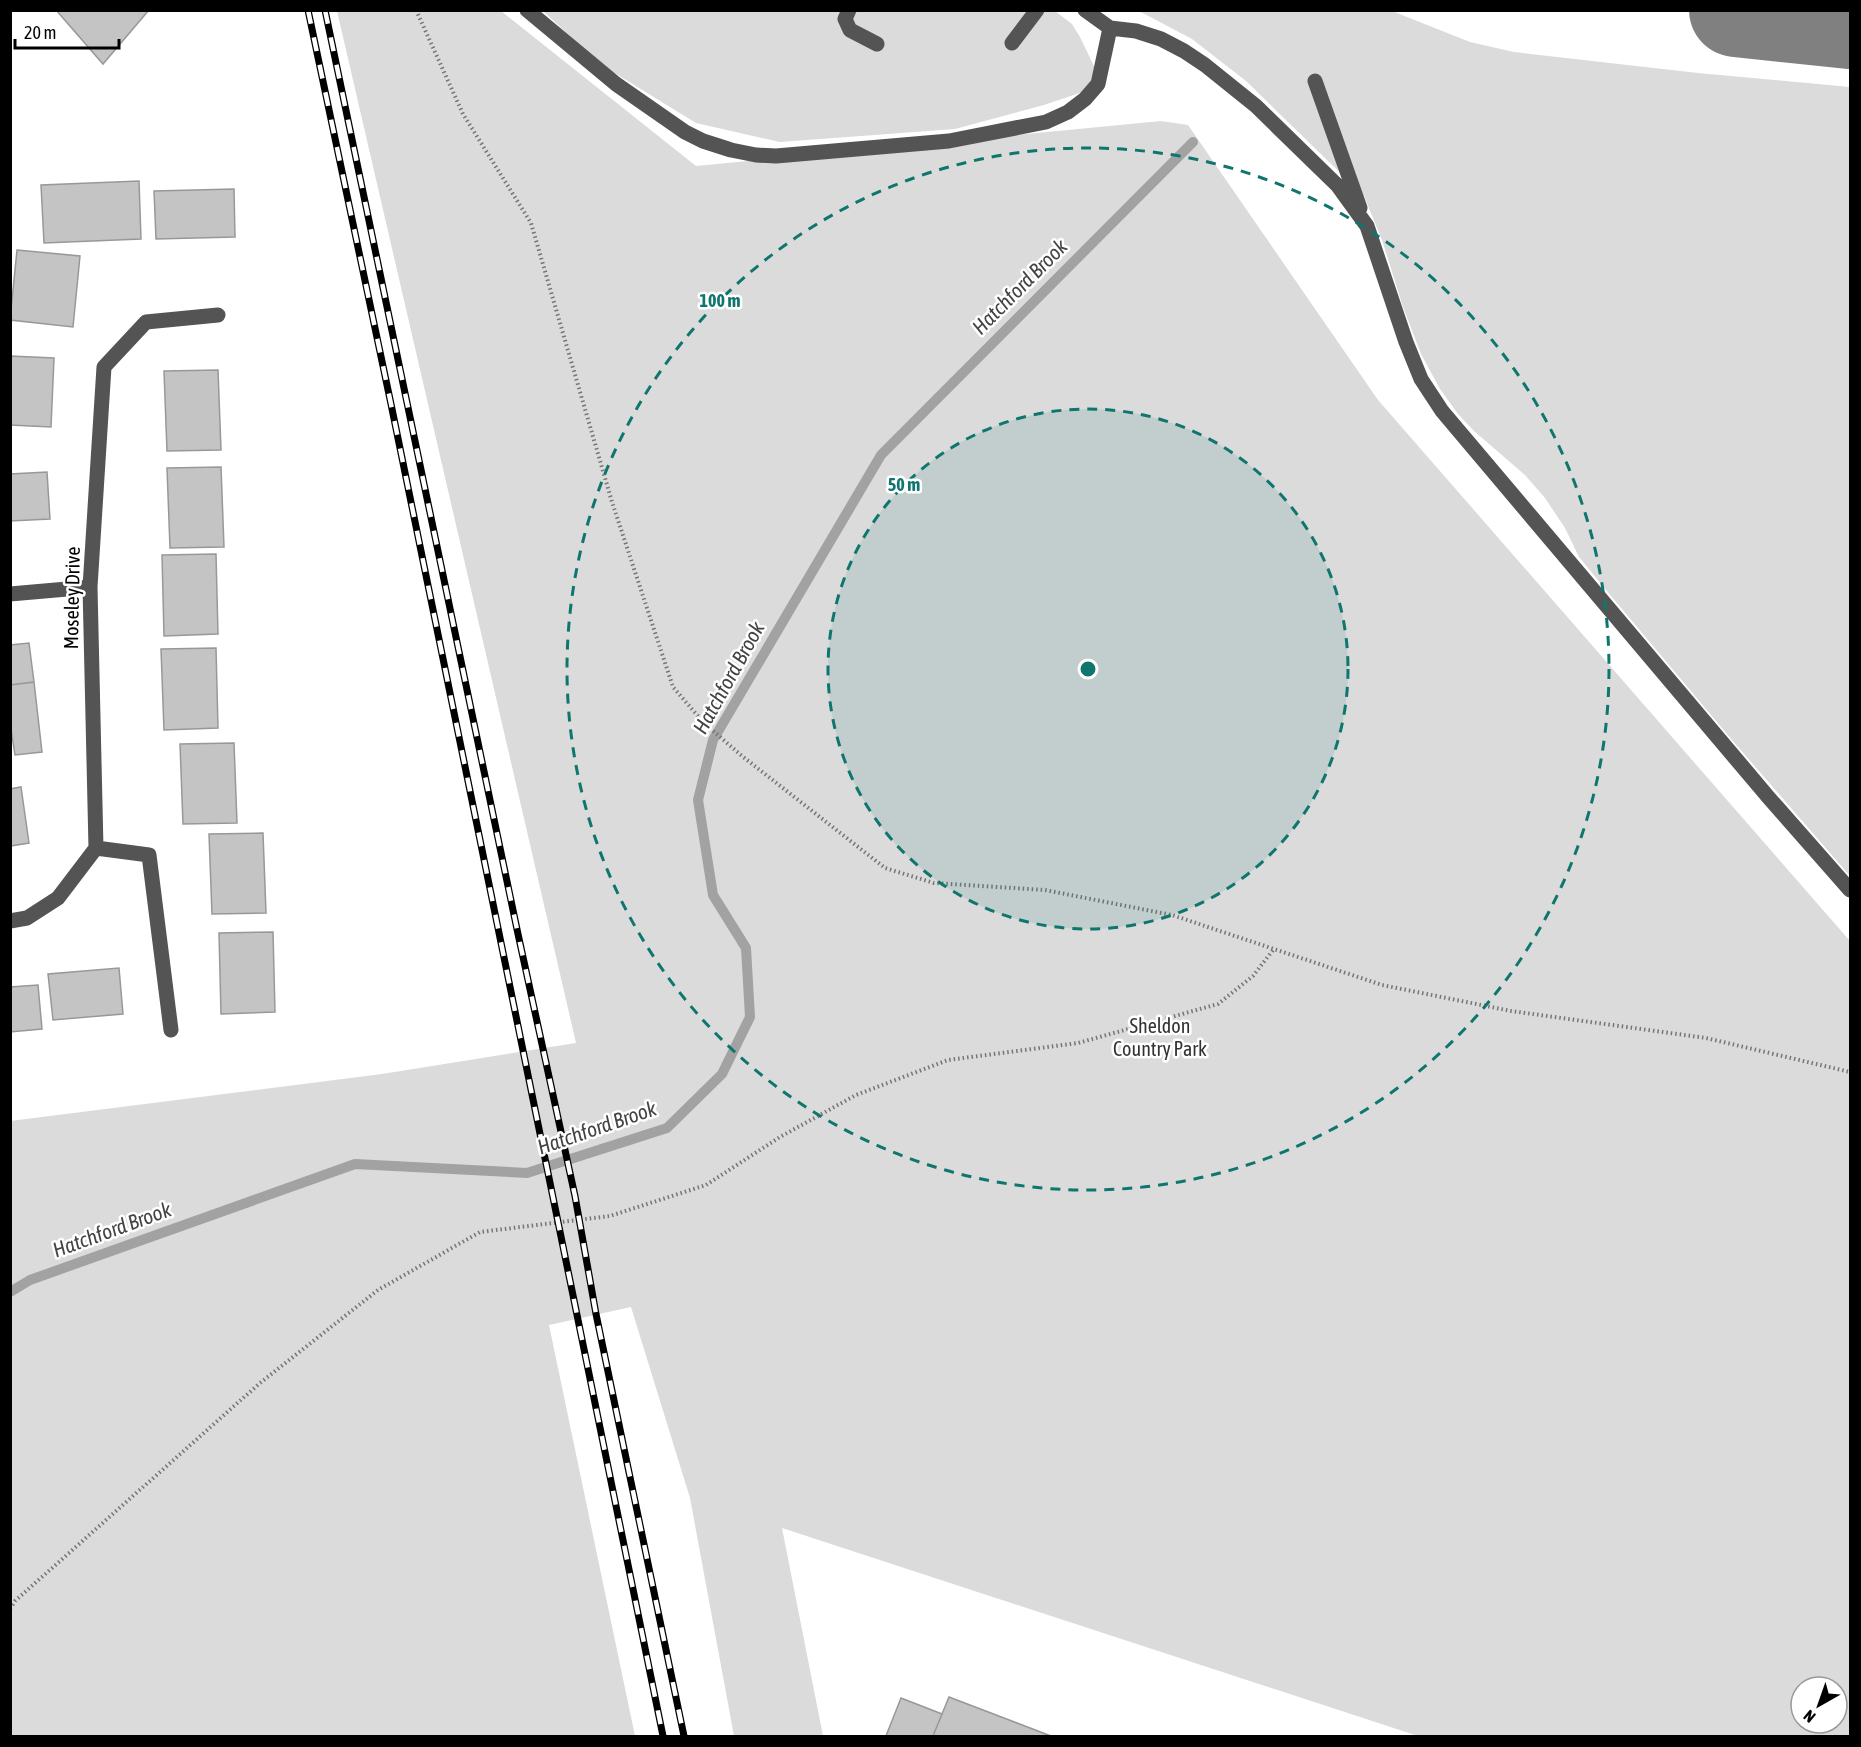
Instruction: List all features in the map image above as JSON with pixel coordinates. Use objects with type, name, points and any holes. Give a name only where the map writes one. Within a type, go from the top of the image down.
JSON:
[{"type":"street","points":[[527,10],[616,84],[685,132],[703,141],[731,150],[776,156],[949,141],[1046,122],[1068,112],[1085,99],[1098,84],[1110,28]]},
{"type":"street","points":[[849,10],[845,19],[850,30],[877,44]]},
{"type":"street","points":[[1012,43],[1037,10]]},
{"type":"street","points":[[1085,10],[1110,28],[1136,31],[1161,39],[1205,65],[1256,106],[1302,149],[1338,186],[1367,226]]},
{"type":"street","points":[[1315,81],[1406,342],[1421,379],[1442,411],[1762,789],[1851,890]]},
{"type":"street","name":"Moseley Drive","points":[[96,848],[90,587],[104,367],[146,322],[218,315]]},
{"type":"street","points":[[10,594],[90,587]]},
{"type":"street","points":[[10,921],[27,918],[58,898],[96,848],[149,855],[171,1030]]},
{"type":"path","points":[[417,10],[463,114],[531,223],[612,502],[673,687],[704,723],[742,756],[885,868],[934,883],[1045,890],[1172,915],[1382,985],[1511,1011],[1706,1038],[1851,1072]]},
{"type":"path","points":[[10,1609],[15,1601],[260,1383],[378,1290],[480,1232],[610,1216],[706,1185],[780,1137],[856,1095],[948,1060],[1078,1043],[1218,1004],[1253,976],[1273,950]]},
{"type":"green space","name":"Sheldon Country Park","points":[[337,11],[501,11],[696,166],[1161,121],[1188,125],[1378,400],[1850,941],[1850,1736],[1418,1736],[782,1528],[823,1736],[734,1736],[690,1498],[631,1307],[549,1325],[635,1736],[11,1736],[10,1121],[382,1074],[576,1043]]},
{"type":"green space","points":[[543,11],[1055,11],[1072,24],[1103,85],[1044,105],[955,129],[780,142],[696,123],[600,64]]},
{"type":"green space","points":[[1139,11],[1392,11],[1470,42],[1514,52],[1698,73],[1850,87],[1850,876],[1732,740],[1579,557],[1565,528],[1545,498],[1525,475],[1474,431],[1440,389],[1421,354],[1403,307],[1382,240],[1364,196],[1246,81],[1192,39]]},
{"type":"building","points":[[56,10],[149,10],[103,64]]},
{"type":"building","points":[[139,181],[141,239],[44,243],[41,185]]},
{"type":"building","points":[[234,189],[235,237],[156,239],[154,191]]},
{"type":"building","points":[[17,250],[80,256],[73,327],[10,320]]},
{"type":"building","points":[[10,356],[54,358],[51,427],[10,425]]},
{"type":"building","points":[[218,370],[221,450],[167,451],[164,371]]},
{"type":"building","points":[[221,467],[224,547],[170,548],[167,468]]},
{"type":"building","points":[[47,472],[50,519],[10,521],[10,474]]},
{"type":"building","points":[[216,554],[218,634],[164,636],[162,555]]},
{"type":"building","points":[[29,643],[34,682],[10,685],[10,645]]},
{"type":"building","points":[[216,648],[218,728],[164,730],[161,649]]},
{"type":"building","points":[[34,682],[42,752],[15,755],[10,723],[10,685]]},
{"type":"building","points":[[234,743],[237,823],[183,824],[180,744]]},
{"type":"building","points":[[21,787],[29,843],[10,846],[10,789]]},
{"type":"building","points":[[263,833],[266,913],[212,914],[209,834]]},
{"type":"building","points":[[273,932],[275,1012],[221,1014],[219,933]]},
{"type":"building","points":[[119,968],[123,1014],[53,1020],[48,974]]},
{"type":"building","points":[[38,985],[42,1029],[10,1032],[10,987]]},
{"type":"building","points":[[949,1697],[1051,1736],[933,1736]]},
{"type":"building","points":[[901,1698],[942,1714],[933,1736],[886,1736]]},
{"type":"waterway","name":"Hatchford Brook","points":[[10,1292],[30,1280],[355,1164],[527,1173],[667,1128],[722,1074],[750,1017],[746,948],[713,895],[698,800],[713,740],[881,455],[1193,142]]},
{"type":"taxiway","points":[[1736,10],[1850,22]]},
{"type":"railway","points":[[308,10],[391,404],[663,1736]]},
{"type":"railway","points":[[325,10],[575,1196],[596,1314],[684,1736]]}]
